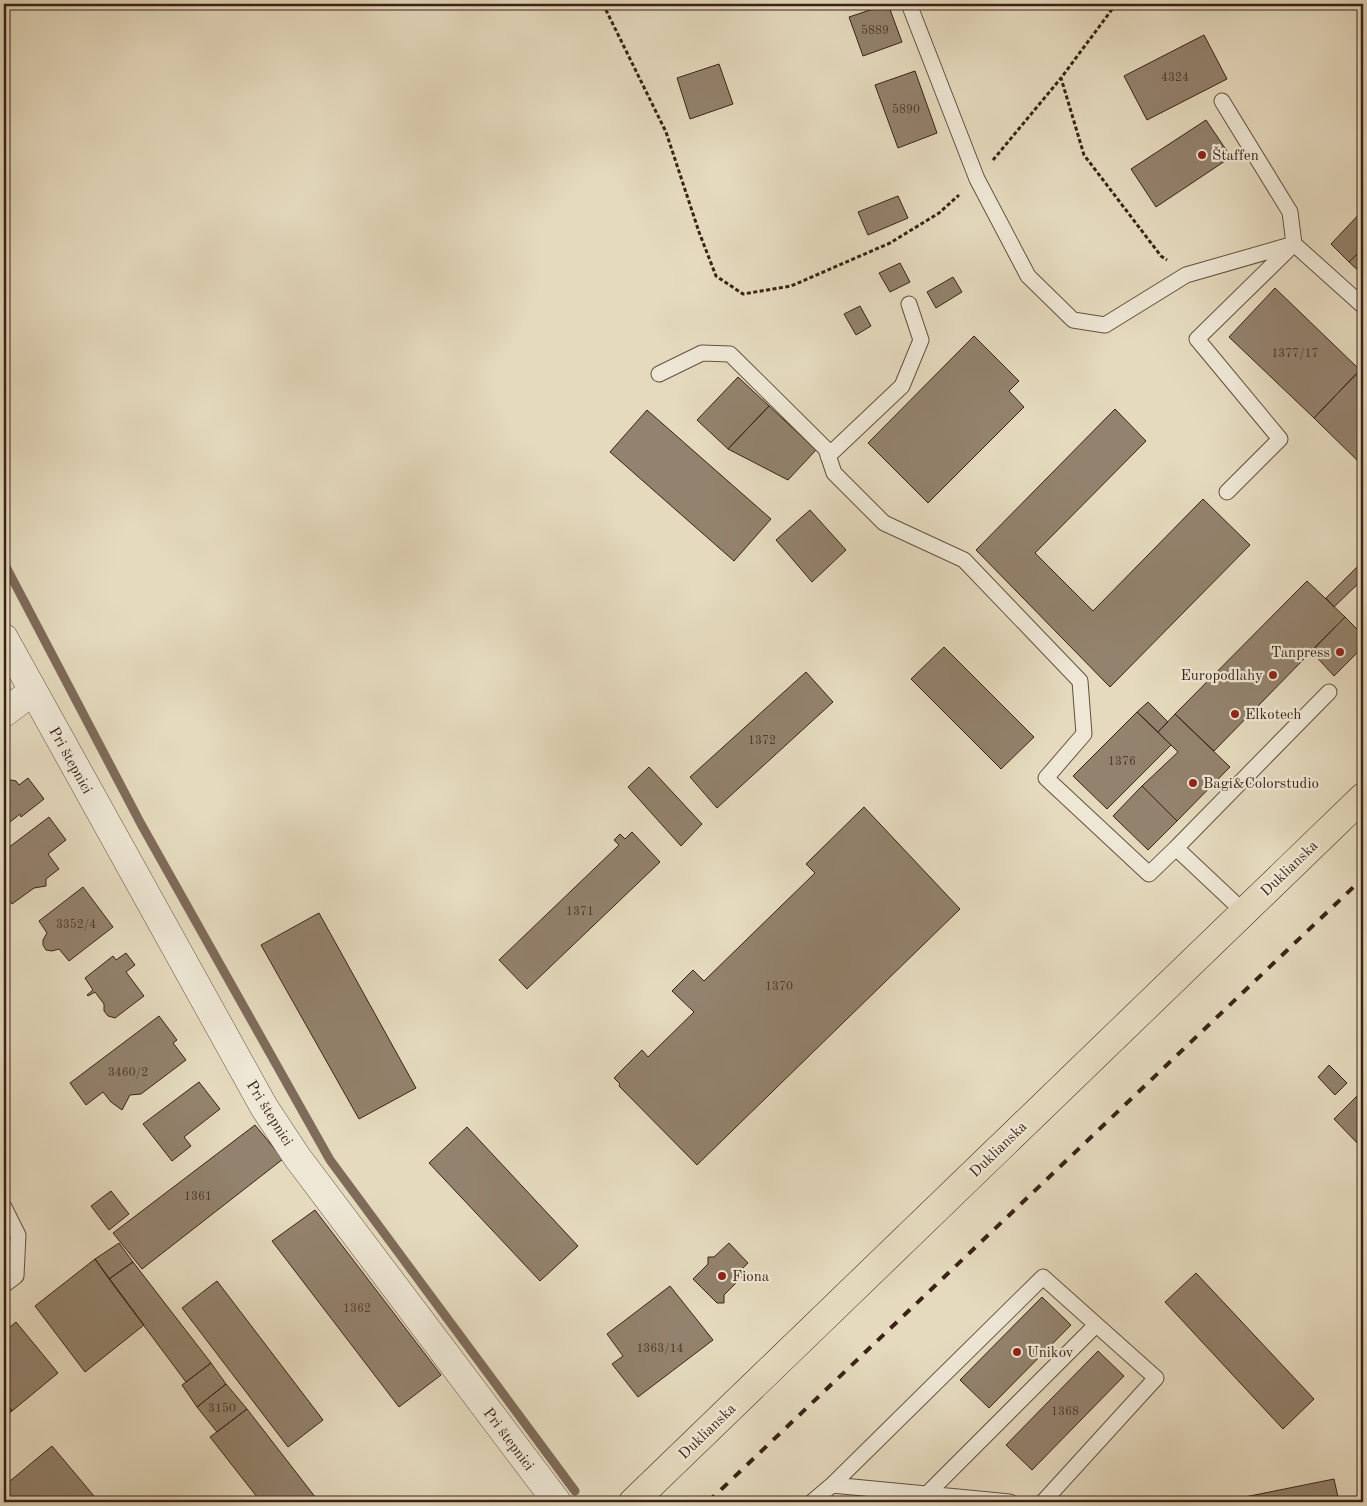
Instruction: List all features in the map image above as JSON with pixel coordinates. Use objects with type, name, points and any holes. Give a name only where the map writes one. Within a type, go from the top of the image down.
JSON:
[{"type":"main road","name":"Duklianska","points":[[633,1502],[1363,797]]},
{"type":"street","name":"Pri štepnici","points":[[4,638],[264,1107],[297,1157],[557,1502]]},
{"type":"street","points":[[4,713],[33,691]]},
{"type":"lane","points":[[909,4],[977,179],[1028,276],[1072,320],[1105,324],[1186,275],[1294,244]]},
{"type":"lane","points":[[1222,101],[1290,212],[1294,244],[1363,306]]},
{"type":"lane","points":[[1227,492],[1280,439],[1197,340],[1294,244]]},
{"type":"lane","points":[[828,456],[902,386],[921,340],[909,304]]},
{"type":"lane","points":[[659,374],[702,354],[730,354],[826,449],[834,474],[884,523],[964,560],[1080,681],[1084,734],[1046,778],[1149,874],[1329,692]]},
{"type":"lane","points":[[1176,848],[1244,912]]},
{"type":"lane","points":[[4,1207],[18,1235],[16,1276],[4,1285]]},
{"type":"lane","points":[[812,1502],[832,1485],[1043,1277],[1156,1378],[1043,1502]]},
{"type":"lane","points":[[926,1494],[1096,1325]]},
{"type":"lane","points":[[832,1485],[1010,1502]]},
{"type":"path","points":[[603,4],[666,132],[699,232],[716,276],[743,294],[791,286],[890,243],[939,213],[977,179],[1062,78],[1116,4]]},
{"type":"path","points":[[1062,78],[1084,155],[1161,256],[1186,275]]},
{"type":"building","points":[[888,4],[902,42],[863,56],[849,17]]},
{"type":"building","points":[[1204,35],[1227,79],[1147,120],[1124,76]]},
{"type":"building","points":[[719,64],[733,104],[690,119],[677,78]]},
{"type":"building","points":[[915,71],[937,133],[898,148],[875,85]]},
{"type":"building","points":[[1206,120],[1231,157],[1156,207],[1131,169]]},
{"type":"building","points":[[898,196],[908,218],[868,235],[858,212]]},
{"type":"building","points":[[1363,210],[1363,248],[1349,262],[1331,244]]},
{"type":"building","points":[[1363,248],[1363,275],[1349,262]]},
{"type":"building","points":[[900,263],[910,282],[890,292],[879,273]]},
{"type":"building","points":[[953,277],[962,292],[936,308],[927,292]]},
{"type":"building","points":[[1275,288],[1360,370],[1314,418],[1229,337]]},
{"type":"building","points":[[860,306],[871,326],[856,335],[844,314]]},
{"type":"building","points":[[974,336],[1019,381],[1009,391],[1024,407],[928,503],[868,443]]},
{"type":"building","points":[[1360,370],[1363,373],[1363,466],[1314,418]]},
{"type":"building","points":[[738,377],[769,406],[728,449],[697,420]]},
{"type":"building","points":[[769,406],[816,450],[788,480],[728,449]]},
{"type":"building","points":[[1115,409],[1146,441],[1035,553],[1093,611],[1203,499],[1250,545],[1110,687],[976,550]]},
{"type":"building","points":[[647,410],[771,519],[734,561],[610,452]]},
{"type":"building","points":[[810,510],[846,550],[812,582],[776,540]]},
{"type":"building","points":[[1363,561],[1363,579],[1334,607],[1326,598]]},
{"type":"building","points":[[1307,581],[1345,617],[1214,751],[1175,714]]},
{"type":"building","points":[[1345,617],[1363,635],[1363,654],[1360,650],[1334,676],[1311,651]]},
{"type":"building","points":[[944,647],[1034,737],[1001,769],[911,679]]},
{"type":"building","points":[[806,672],[833,702],[717,808],[690,777]]},
{"type":"building","points":[[1148,702],[1168,722],[1158,732],[1137,712]]},
{"type":"building","points":[[1137,712],[1171,745],[1107,809],[1073,776]]},
{"type":"building","points":[[1175,714],[1230,767],[1177,821],[1142,786],[1178,752],[1158,732]]},
{"type":"building","points":[[649,767],[702,824],[681,846],[628,787]]},
{"type":"building","points":[[28,778],[44,799],[21,817],[20,814],[4,827],[4,781],[6,779],[16,781],[19,785]]},
{"type":"building","points":[[1142,786],[1177,821],[1148,850],[1113,816]]},
{"type":"building","points":[[864,807],[960,909],[697,1165],[619,1086],[620,1084],[614,1078],[642,1050],[648,1057],[694,1012],[672,991],[693,970],[704,981],[815,873],[806,864]]},
{"type":"building","points":[[49,817],[66,840],[48,854],[59,869],[46,879],[46,886],[34,888],[12,904],[4,894],[4,851]]},
{"type":"building","points":[[632,832],[660,862],[527,989],[499,960],[619,845],[614,840],[620,834],[625,839]]},
{"type":"building","points":[[83,887],[113,927],[69,961],[59,949],[46,950],[43,940],[47,933],[39,921]]},
{"type":"building","points":[[319,913],[416,1088],[359,1119],[261,945]]},
{"type":"building","points":[[126,953],[135,965],[126,972],[144,996],[115,1018],[108,1016],[104,1011],[104,1004],[95,992],[87,995],[93,990],[85,978],[113,956],[116,960]]},
{"type":"building","points":[[159,1016],[177,1040],[173,1043],[186,1060],[141,1094],[130,1095],[122,1110],[111,1102],[103,1092],[86,1105],[70,1083]]},
{"type":"building","points":[[1329,1065],[1347,1083],[1335,1095],[1318,1077]]},
{"type":"building","points":[[199,1082],[220,1109],[184,1137],[191,1146],[172,1161],[143,1124]]},
{"type":"building","points":[[1363,1090],[1363,1149],[1334,1119]]},
{"type":"building","points":[[255,1125],[283,1159],[142,1269],[113,1233]]},
{"type":"building","points":[[467,1127],[578,1246],[540,1281],[429,1163]]},
{"type":"building","points":[[111,1191],[129,1214],[109,1230],[91,1206]]},
{"type":"building","points":[[315,1210],[441,1375],[399,1407],[272,1241]]},
{"type":"building","points":[[119,1243],[133,1262],[109,1279],[95,1259]]},
{"type":"building","points":[[729,1243],[748,1263],[742,1269],[746,1273],[724,1295],[724,1303],[717,1303],[693,1279],[708,1264],[708,1257],[714,1257]]},
{"type":"building","points":[[95,1259],[144,1325],[85,1372],[35,1306]]},
{"type":"building","points":[[133,1262],[211,1363],[186,1382],[109,1279]]},
{"type":"building","points":[[1196,1273],[1314,1399],[1283,1429],[1165,1302]]},
{"type":"building","points":[[217,1281],[323,1420],[288,1447],[182,1308]]},
{"type":"building","points":[[670,1286],[713,1340],[638,1397],[612,1364],[623,1356],[607,1334]]},
{"type":"building","points":[[1042,1297],[1071,1325],[989,1408],[960,1380]]},
{"type":"building","points":[[16,1322],[58,1373],[12,1411],[4,1400],[4,1332]]},
{"type":"building","points":[[1098,1351],[1124,1376],[1032,1470],[1006,1445]]},
{"type":"building","points":[[211,1363],[226,1384],[197,1407],[182,1385]]},
{"type":"building","points":[[226,1384],[247,1409],[217,1432],[197,1407]]},
{"type":"building","points":[[4,1400],[12,1411],[4,1418]]},
{"type":"building","points":[[247,1409],[319,1502],[261,1502],[210,1437]]},
{"type":"building","points":[[52,1446],[99,1502],[12,1502],[4,1492],[4,1486]]},
{"type":"building","points":[[1334,1479],[1339,1502],[1220,1502]]},
{"type":"waterway","points":[[4,563],[141,824],[330,1160],[575,1491]]},
{"type":"railway","points":[[708,1502],[1363,878]]},
{"type":"place","name":"Štaffen","points":[[1202,155]]},
{"type":"place","name":"Tanpress","points":[[1340,652]]},
{"type":"place","name":"Europodlahy","points":[[1273,675]]},
{"type":"place","name":"Elkotech","points":[[1235,714]]},
{"type":"place","name":"Bagi&Colorstudio","points":[[1193,783]]},
{"type":"place","name":"Fiona","points":[[722,1276]]},
{"type":"place","name":"Unikov","points":[[1017,1352]]}]
